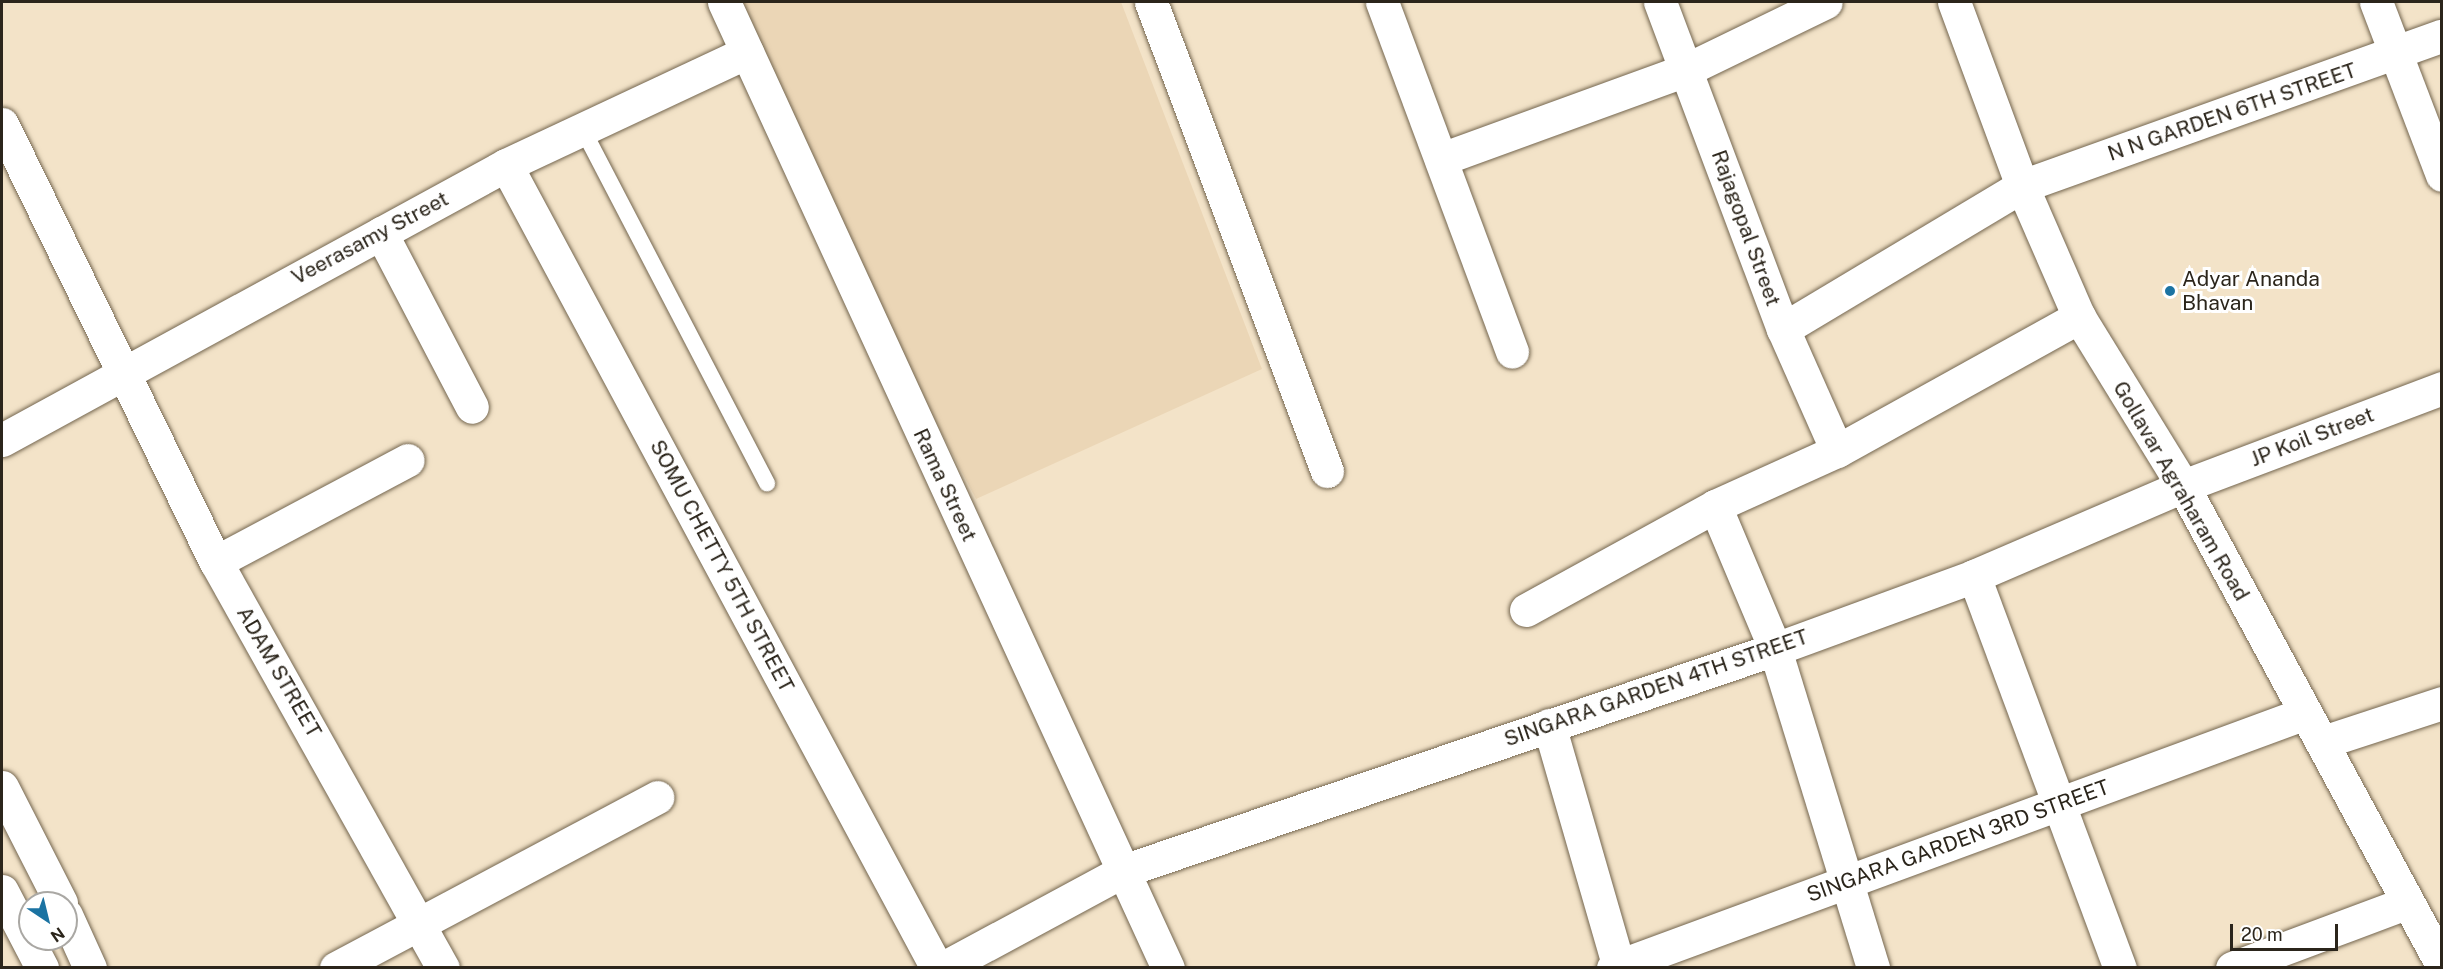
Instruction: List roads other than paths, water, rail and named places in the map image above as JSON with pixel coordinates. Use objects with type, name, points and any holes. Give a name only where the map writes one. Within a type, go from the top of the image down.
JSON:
[{"type":"street","name":"Rama Street","points":[[724,2],[1168,968]]},
{"type":"street","points":[[1150,2],[1327,471]]},
{"type":"street","points":[[1382,2],[1512,352]]},
{"type":"street","name":"Rajagopal Street","points":[[1660,2],[1688,69],[1783,329],[1837,452]]},
{"type":"street","points":[[1441,159],[1688,69],[1826,2]]},
{"type":"street","name":"Gollavar Agraharam Road","points":[[1954,2],[2022,186],[2079,317],[2183,486],[2303,714],[2323,742],[2406,903],[2442,965]]},
{"type":"street","points":[[2376,2],[2393,55],[2442,175]]},
{"type":"street","name":"N N GARDEN 6TH STREET","points":[[1783,329],[2022,186],[2442,36]]},
{"type":"street","name":"Veerasamy Street","points":[[2,440],[506,165],[581,126],[747,52]]},
{"type":"street","name":"ADAM STREET","points":[[2,124],[216,562],[423,924],[443,968]]},
{"type":"street","name":"SOMU CHETTY 5TH STREET","points":[[506,165],[937,968]]},
{"type":"street","points":[[381,233],[472,408]]},
{"type":"street","points":[[1526,610],[1714,506],[1837,452],[2079,317]]},
{"type":"street","name":"JP Koil Street","points":[[2183,486],[2442,388]]},
{"type":"street","points":[[216,562],[408,460]]},
{"type":"street","name":"SINGARA GARDEN 4TH STREET","points":[[943,968],[1123,871],[1775,649],[1974,576],[2183,486]]},
{"type":"street","points":[[1714,506],[1775,649],[1845,883],[1873,968]]},
{"type":"street","points":[[1974,576],[2120,968]]},
{"type":"street","points":[[2323,742],[2442,704]]},
{"type":"street","name":"SINGARA GARDEN 3RD STREET","points":[[1617,967],[2303,714]]},
{"type":"street","points":[[1549,725],[1617,967]]},
{"type":"street","points":[[2,788],[55,891]]},
{"type":"street","points":[[336,968],[423,924],[657,797]]},
{"type":"street","points":[[2,891],[42,968]]},
{"type":"street","points":[[2232,968],[2406,903]]},
{"type":"street","points":[[78,942],[90,968]]},
{"type":"lane","points":[[581,126],[767,484]]},
{"type":"place","name":"Adyar Ananda Bhavan","points":[[2170,291]]}]
